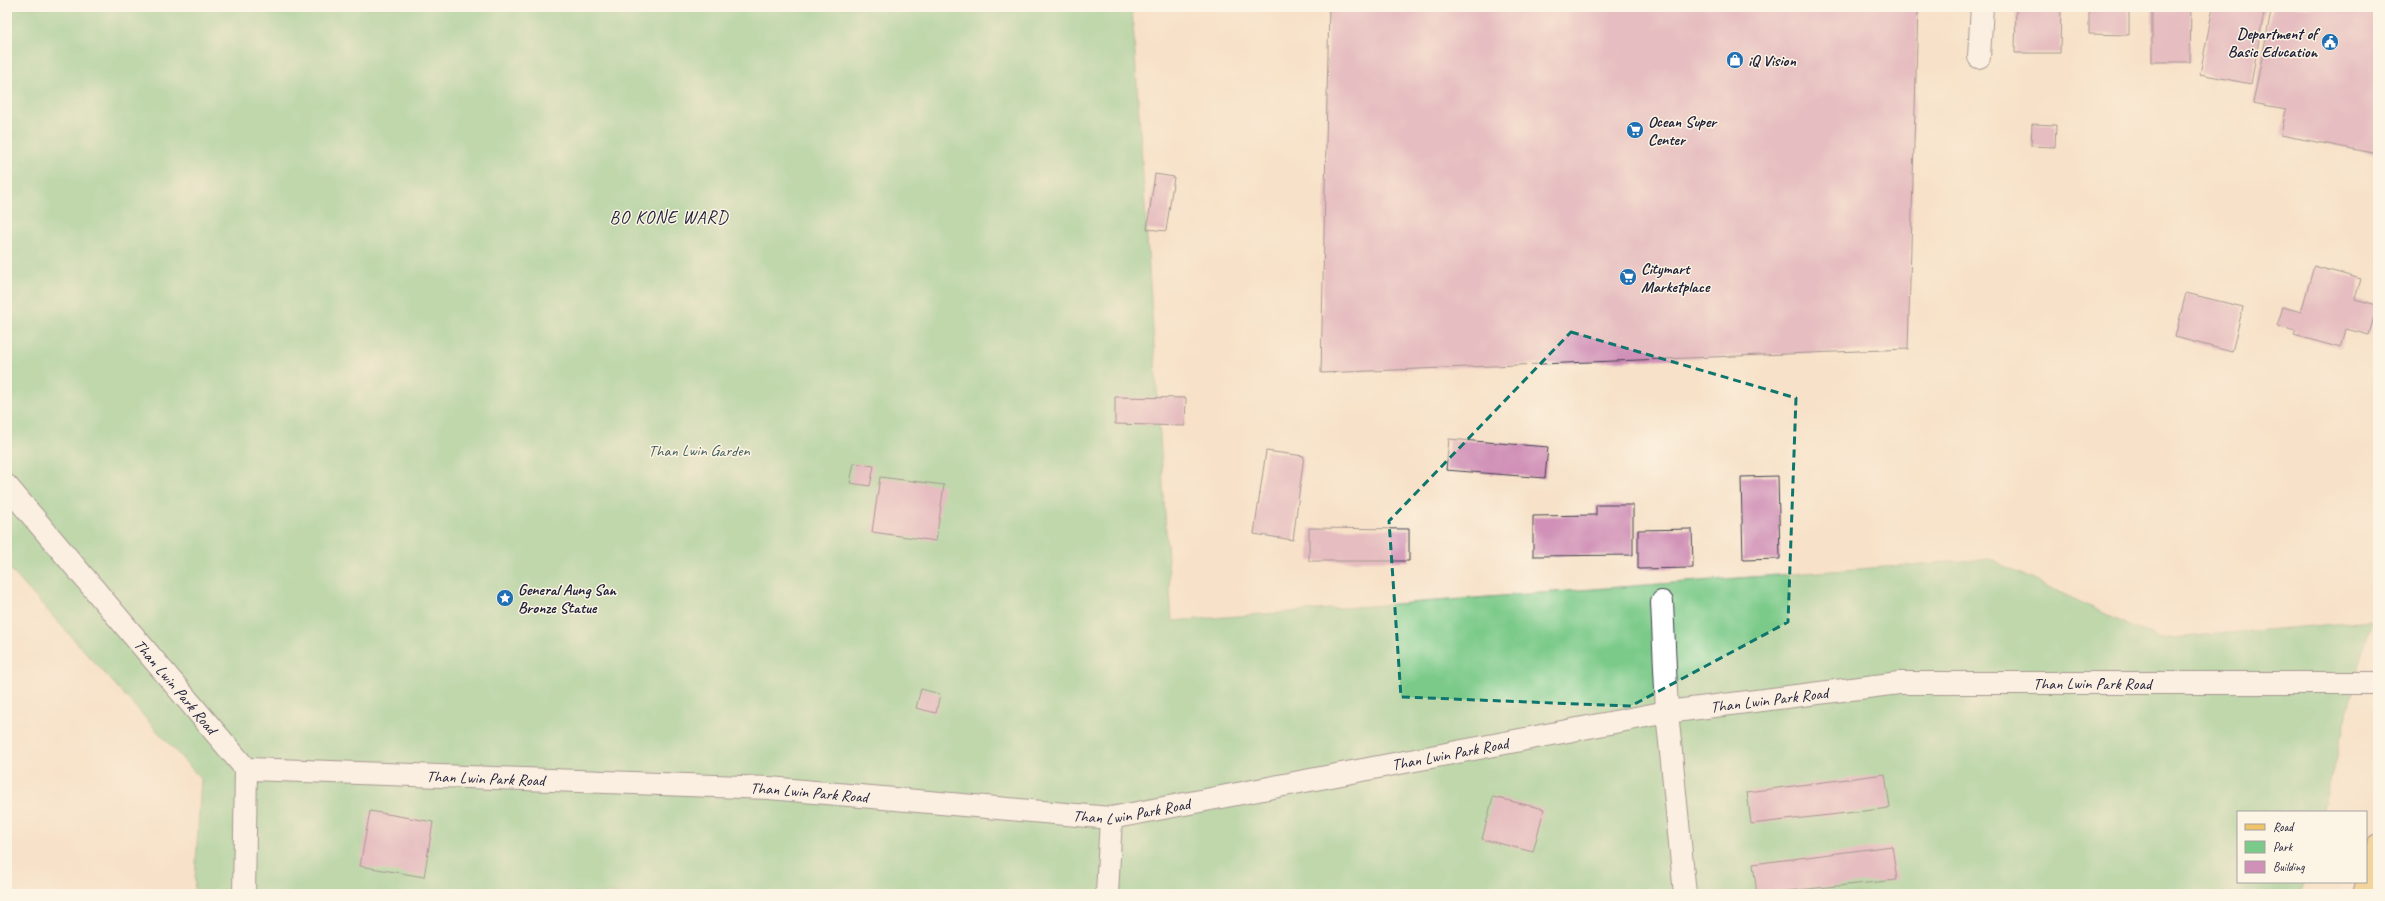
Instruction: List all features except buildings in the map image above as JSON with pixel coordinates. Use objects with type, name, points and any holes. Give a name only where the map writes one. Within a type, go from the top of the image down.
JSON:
[{"type":"main road","points":[[2364,894],[2378,845]]},
{"type":"street","points":[[1979,57],[1982,7]]},
{"type":"street","name":"Than Lwin Park Road","points":[[7,486],[246,769],[769,788],[1111,818],[1667,712],[1899,683],[2378,683]]},
{"type":"street","points":[[1662,602],[1667,712],[1685,894]]},
{"type":"street","points":[[244,894],[246,769]]},
{"type":"street","points":[[1107,894],[1111,818]]},
{"type":"highlighted area","points":[[1571,332],[1796,398],[1788,622],[1631,706],[1401,697],[1389,521]]},
{"type":"green space","name":"Than Lwin Garden","points":[[7,7],[1132,7],[1172,621],[1989,559],[2159,639],[2371,621],[2322,811],[2237,811],[2237,883],[2304,883],[2301,894],[194,894],[201,779],[7,566]]},
{"type":"place","name":"Department of Basic Education","points":[[2330,42]]},
{"type":"place","name":"iQ Vision","points":[[1735,60]]},
{"type":"place","name":"Ocean Super Center","points":[[1635,130]]},
{"type":"place","name":"Citymart Marketplace","points":[[1628,277]]},
{"type":"place","name":"General Aung San Bronze Statue","points":[[505,598]]},
{"type":"district","name":"BO KONE WARD","points":[[669,217]]}]
